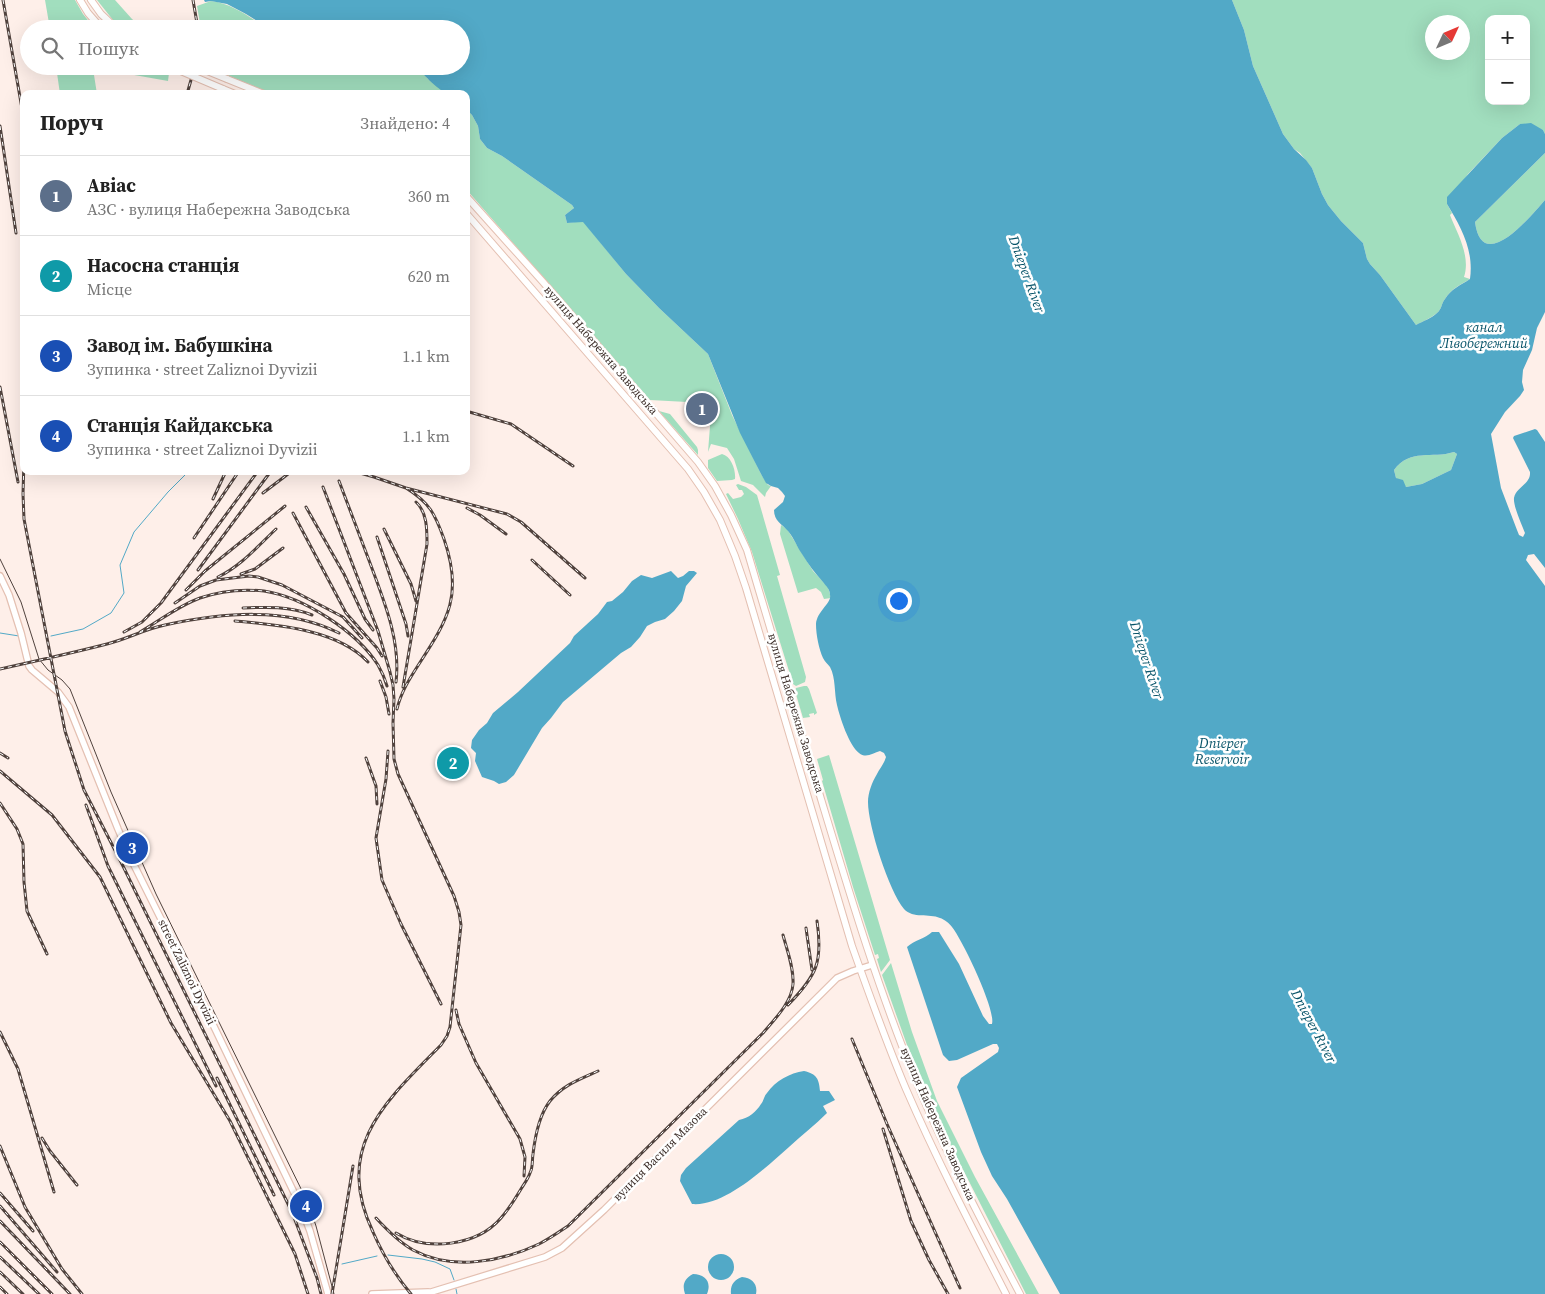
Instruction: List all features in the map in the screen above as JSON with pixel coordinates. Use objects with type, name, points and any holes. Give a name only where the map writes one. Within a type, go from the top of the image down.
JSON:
[{"type":"main road","points":[[80,0],[94,20]]},
{"type":"main road","points":[[91,0],[108,20]]},
{"type":"main road","points":[[190,75],[225,90]]},
{"type":"main road","points":[[217,75],[254,90]]},
{"type":"main road","name":"вулиця Набережна Заводська","points":[[470,200],[682,442],[706,472],[727,508],[747,550],[849,893],[872,965],[899,1038],[936,1127],[1020,1294]]},
{"type":"main road","name":"вулиця Набережна Заводська","points":[[470,218],[678,456],[704,492],[720,520],[746,588],[860,969],[909,1096],[1006,1294]]},
{"type":"street","name":"street Zaliznoi Dyvizii","points":[[0,576],[9,595],[21,633],[27,661],[32,670],[63,698],[74,717],[130,857],[301,1207],[328,1294]]},
{"type":"street","name":"вулиця Василя Мазова","points":[[372,1294],[428,1293],[545,1257],[562,1248],[630,1184],[836,978],[872,965]]},
{"type":"green space","points":[[45,0],[75,0],[88,20],[48,20]]},
{"type":"green space","points":[[97,0],[115,0],[133,20],[113,20]]},
{"type":"green space","points":[[1232,0],[1545,0],[1545,134],[1543,130],[1520,124],[1502,138],[1468,174],[1447,204],[1452,213],[1450,215],[1466,261],[1464,277],[1470,279],[1450,292],[1435,315],[1416,325],[1370,264],[1363,243],[1328,205],[1312,168],[1283,134],[1253,66],[1244,30]]},
{"type":"green space","points":[[211,1],[217,2],[240,11],[254,20],[199,20],[197,6]]},
{"type":"green space","points":[[57,75],[94,75],[96,90],[59,90]]},
{"type":"green space","points":[[134,75],[169,75],[168,81]]},
{"type":"green space","points":[[227,75],[425,75],[443,90],[263,90]]},
{"type":"green space","points":[[470,113],[478,126],[480,139],[487,148],[502,156],[572,205],[574,208],[565,215],[567,223],[583,221],[626,274],[708,354],[732,415],[761,474],[768,485],[771,486],[765,497],[753,485],[741,481],[734,459],[727,448],[711,444],[708,452],[711,413],[707,413],[710,399],[688,397],[687,402],[650,400],[470,194]]},
{"type":"green space","points":[[1545,153],[1545,200],[1519,228],[1497,243],[1487,244],[1479,237],[1475,222]]},
{"type":"green space","points":[[659,411],[670,414],[697,447],[698,455]]},
{"type":"green space","points":[[1454,452],[1457,454],[1451,470],[1422,484],[1406,487],[1396,478],[1394,470],[1407,459],[1414,456]]},
{"type":"green space","points":[[722,454],[728,457],[732,464],[735,479],[717,481],[708,468],[708,460]]},
{"type":"green space","points":[[738,484],[757,495],[780,575],[777,576],[806,677],[805,682],[796,686],[793,684],[752,552],[726,494],[728,493],[733,499],[741,497],[744,494],[736,485]]},
{"type":"green space","points":[[781,525],[787,529],[813,571],[828,587],[831,598],[824,599],[821,592],[816,588],[798,593],[780,534]]},
{"type":"green space","points":[[807,686],[809,689],[817,713],[814,715],[814,713],[809,714],[810,717],[803,718],[795,691],[796,688]]},
{"type":"green space","points":[[829,755],[890,960],[881,972],[877,959],[879,958],[878,954],[875,955],[822,781],[817,759]]},
{"type":"green space","points":[[891,963],[912,1032],[937,1101],[975,1177],[1039,1294],[1026,1294],[941,1126],[907,1045],[882,975]]},
{"type":"water","name":"Dnieper Reservoir","points":[[204,0],[1232,0],[1244,30],[1253,66],[1283,134],[1312,168],[1328,205],[1363,243],[1370,264],[1416,325],[1435,315],[1450,292],[1470,279],[1471,268],[1468,249],[1457,221],[1447,204],[1447,197],[1502,138],[1520,124],[1531,123],[1543,130],[1545,134],[1545,153],[1475,222],[1479,237],[1487,244],[1497,243],[1519,228],[1545,200],[1545,312],[1537,328],[1532,350],[1523,370],[1522,382],[1524,390],[1505,412],[1491,434],[1501,488],[1519,535],[1523,537],[1525,533],[1516,510],[1514,498],[1517,491],[1528,480],[1530,472],[1513,438],[1535,429],[1545,442],[1545,568],[1534,554],[1528,555],[1526,560],[1545,586],[1545,1294],[1060,1294],[1007,1199],[992,1176],[957,1087],[961,1078],[998,1052],[999,1048],[997,1044],[993,1044],[957,1060],[949,1061],[943,1055],[907,947],[932,932],[939,932],[959,964],[983,1016],[989,1024],[992,1024],[992,1016],[984,991],[963,946],[951,926],[943,919],[908,912],[898,900],[892,888],[875,842],[868,802],[872,784],[886,757],[880,751],[864,756],[852,744],[845,731],[838,710],[832,671],[823,658],[818,642],[817,619],[829,601],[829,591],[827,586],[814,572],[790,534],[775,517],[774,510],[783,502],[785,496],[778,488],[766,483],[761,474],[740,433],[708,354],[626,274],[583,222],[567,223],[565,215],[574,208],[572,205],[502,156],[487,148],[480,139],[478,126],[470,113],[470,90],[441,90],[425,75],[470,75],[470,20],[255,20],[227,4],[211,1],[205,2]],"holes":[[[1454,452],[1457,454],[1451,470],[1422,484],[1406,487],[1403,480],[1396,478],[1394,470],[1400,463],[1414,456]]]},
{"type":"water","points":[[671,571],[678,578],[689,571],[697,573],[686,586],[682,601],[674,611],[665,619],[647,626],[631,647],[621,653],[563,702],[542,728],[514,775],[506,782],[499,784],[482,777],[475,761],[476,753],[471,748],[472,740],[493,713],[570,643],[574,636],[598,614],[607,602],[612,601],[623,592],[632,581],[641,575],[652,578]]},
{"type":"water","points":[[804,1071],[815,1075],[820,1091],[829,1091],[835,1100],[823,1106],[827,1113],[769,1165],[731,1193],[705,1203],[692,1204],[680,1181],[681,1175],[686,1168],[739,1120],[746,1118],[754,1112],[774,1085],[788,1076]]},
{"type":"water","points":[[721,1254],[730,1258],[734,1267],[730,1276],[721,1280],[712,1276],[708,1267],[712,1258]]},
{"type":"water","points":[[693,1274],[701,1275],[708,1282],[707,1294],[685,1294],[684,1282]]},
{"type":"water","points":[[742,1277],[754,1282],[756,1294],[731,1294],[733,1283]]},
{"type":"waterway","points":[[51,636],[83,629],[111,613],[124,593],[120,565],[134,532],[185,475]]},
{"type":"waterway","points":[[0,633],[19,636]]},
{"type":"waterway","points":[[388,1255],[435,1262],[450,1269],[454,1280]]},
{"type":"waterway","points":[[342,1264],[377,1256]]},
{"type":"waterway","points":[[456,1289],[457,1294]]},
{"type":"tram line","points":[[0,559],[21,602],[39,659],[48,670],[62,680],[70,689],[111,792],[156,894],[309,1205],[334,1294]]},
{"type":"railway","points":[[3,0],[20,97]]},
{"type":"railway","points":[[193,0],[196,20]]},
{"type":"railway","points":[[188,90],[192,75]]},
{"type":"railway","points":[[0,126],[16,233]]},
{"type":"railway","points":[[0,387],[18,482]]},
{"type":"railway","points":[[470,412],[511,424],[573,466]]},
{"type":"railway","points":[[24,475],[24,519],[65,731],[84,790],[292,1212],[317,1278],[321,1294]]},
{"type":"railway","points":[[213,499],[224,475]]},
{"type":"railway","points":[[194,538],[236,475]]},
{"type":"railway","points":[[124,632],[142,622],[161,603],[255,475]]},
{"type":"railway","points":[[198,570],[268,475]]},
{"type":"railway","points":[[263,493],[287,475]]},
{"type":"railway","points":[[367,475],[406,488],[507,514],[521,522],[585,578]]},
{"type":"railway","points":[[339,481],[390,621],[396,651],[396,682]]},
{"type":"railway","points":[[323,487],[378,631],[390,672],[394,699],[394,759],[398,774],[454,896],[461,925],[450,1027],[447,1036],[384,1107],[371,1128],[362,1151],[359,1175],[362,1202],[381,1249],[411,1294]]},
{"type":"railway","points":[[397,709],[406,685],[445,619],[452,591],[450,558],[438,523],[426,504],[406,488]]},
{"type":"railway","points":[[403,687],[427,544],[424,516],[416,502]]},
{"type":"railway","points":[[186,590],[205,571],[285,506]]},
{"type":"railway","points":[[306,507],[344,574],[365,619],[373,630]]},
{"type":"railway","points":[[467,508],[506,534]]},
{"type":"railway","points":[[293,513],[346,613],[382,656]]},
{"type":"railway","points":[[218,577],[242,561],[276,529]]},
{"type":"railway","points":[[384,529],[411,584],[416,601]]},
{"type":"railway","points":[[377,537],[406,624],[408,636]]},
{"type":"railway","points":[[241,574],[255,569],[283,548]]},
{"type":"railway","points":[[532,560],[570,595]]},
{"type":"railway","points":[[175,603],[200,586],[216,580],[249,576],[258,577],[282,585],[343,617],[362,638]]},
{"type":"railway","points":[[140,632],[177,609],[200,598],[232,591],[264,591],[296,600],[312,608],[343,629],[369,653],[379,668],[387,686]]},
{"type":"railway","points":[[243,608],[269,607],[312,615]]},
{"type":"railway","points":[[0,669],[107,644],[158,627],[208,617],[253,614],[275,615],[319,624],[339,633]]},
{"type":"railway","points":[[235,621],[287,627],[323,636],[340,642],[368,662]]},
{"type":"railway","points":[[380,681],[386,697],[389,714]]},
{"type":"railway","points":[[388,751],[386,779],[376,838],[382,880],[401,924],[441,1004]]},
{"type":"railway","points":[[0,753],[8,758]]},
{"type":"railway","points":[[366,758],[376,786],[377,804]]},
{"type":"railway","points":[[0,771],[52,815],[100,877],[171,1023],[230,1121],[295,1254],[308,1294]]},
{"type":"railway","points":[[0,803],[17,829],[23,844],[27,911],[47,954]]},
{"type":"railway","points":[[86,805],[108,866],[216,1086]]},
{"type":"railway","points":[[788,1005],[806,985],[816,967],[819,947],[817,921]]},
{"type":"railway","points":[[806,928],[812,970]]},
{"type":"railway","points":[[376,1218],[393,1236],[413,1250],[428,1257],[460,1262],[476,1262],[509,1255],[539,1244],[568,1226],[763,1033],[782,1010],[792,991],[793,984],[791,965],[783,935]]},
{"type":"railway","points":[[456,1010],[459,1024],[476,1063],[520,1139],[525,1157],[524,1176]]},
{"type":"railway","points":[[0,1032],[18,1069],[54,1192]]},
{"type":"railway","points":[[852,1039],[887,1124],[960,1288]]},
{"type":"railway","points":[[396,1233],[422,1243],[437,1244],[465,1240],[479,1235],[491,1227],[507,1211],[532,1169],[538,1126],[550,1101],[566,1087],[598,1071]]},
{"type":"railway","points":[[217,1078],[274,1195]]},
{"type":"railway","points":[[883,1129],[911,1221],[929,1260],[948,1294]]},
{"type":"railway","points":[[42,1138],[77,1185]]},
{"type":"railway","points":[[0,1146],[25,1207],[62,1269],[82,1294]]},
{"type":"railway","points":[[332,1294],[353,1166]]},
{"type":"railway","points":[[0,1193],[33,1231]]},
{"type":"railway","points":[[0,1206],[57,1272]]},
{"type":"railway","points":[[0,1221],[70,1294]]},
{"type":"railway","points":[[0,1242],[52,1294]]},
{"type":"railway","points":[[0,1257],[39,1294]]},
{"type":"railway","points":[[0,1272],[23,1294]]},
{"type":"railway","points":[[0,1287],[7,1294]]},
{"type":"place","name":"Авіас","points":[[702,409]]},
{"type":"place","name":"Насосна станція","points":[[453,763]]},
{"type":"place","name":"Завод ім. Бабушкіна","points":[[132,848]]},
{"type":"place","name":"Станція Кайдакська","points":[[306,1206]]},
{"type":"water label","name":"Dnieper River","points":[[1027,274]]},
{"type":"water label","name":"канал Лівобережний","points":[[1484,336]]},
{"type":"water label","name":"Dnieper River","points":[[1147,660]]},
{"type":"water label","name":"Dnieper River","points":[[1314,1026]]}]
